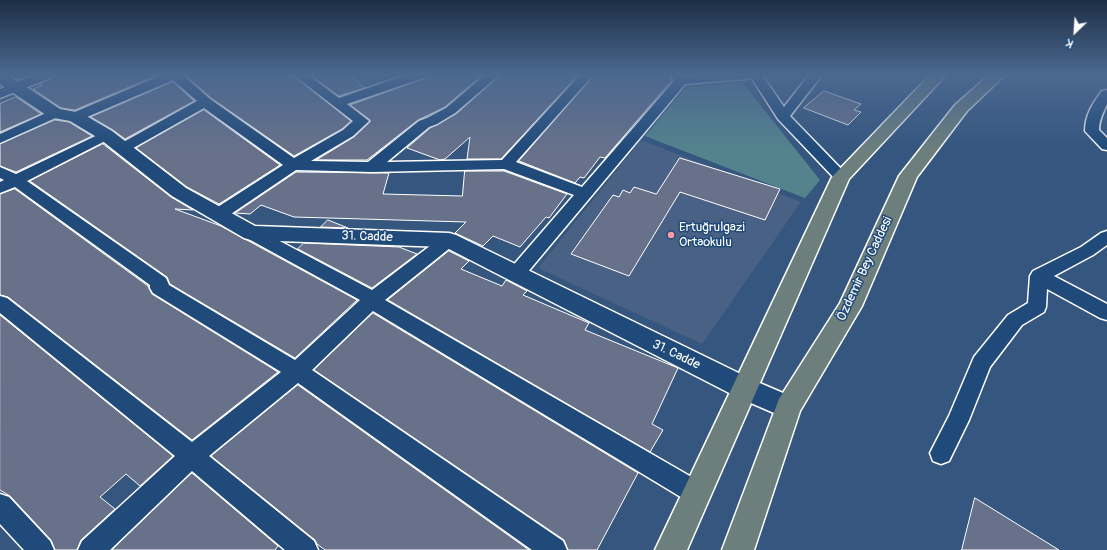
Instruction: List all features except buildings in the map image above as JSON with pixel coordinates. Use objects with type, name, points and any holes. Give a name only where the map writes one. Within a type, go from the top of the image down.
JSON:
[{"type":"main road","points":[[671,550],[746,389],[841,177],[914,101]]},
{"type":"main road","name":"Özdemir Bey Caddesi","points":[[738,550],[788,407],[850,306],[908,176],[961,108],[969,101]]},
{"type":"street","name":"31. Cadde","points":[[31,101],[55,114],[76,117],[106,135],[179,192],[251,232],[449,240],[746,389],[788,407]]},
{"type":"street","points":[[76,117],[114,101]]},
{"type":"street","points":[[339,102],[343,101]]},
{"type":"street","points":[[372,167],[424,124],[432,122],[461,101]]},
{"type":"street","points":[[506,164],[564,101]]},
{"type":"street","points":[[516,274],[586,194],[661,101]]},
{"type":"street","points":[[773,101],[783,116],[841,177]]},
{"type":"street","points":[[783,116],[795,101]]},
{"type":"street","points":[[1102,101],[1092,121],[1092,131],[1107,146]]},
{"type":"street","points":[[123,148],[205,102],[293,165],[372,167],[506,164],[586,194]]},
{"type":"street","points":[[220,214],[293,165],[348,133],[362,121],[339,102]]},
{"type":"street","points":[[0,140],[55,114]]},
{"type":"street","points":[[5,180],[106,135]]},
{"type":"street","points":[[5,180],[160,283],[159,288],[297,371],[554,550]]},
{"type":"street","points":[[251,232],[368,296],[371,302],[698,494]]},
{"type":"street","points":[[1039,276],[1087,251],[1107,237]]},
{"type":"street","points":[[91,550],[192,456],[297,371],[371,302],[449,240]]},
{"type":"street","points":[[1039,276],[1107,313]]},
{"type":"street","points":[[941,453],[958,420],[981,363],[1015,320],[1037,307],[1039,276]]},
{"type":"street","points":[[0,303],[192,456],[305,550]]},
{"type":"street","points":[[0,506],[41,550]]},
{"type":"shaded area","name":"Ertuğrulgazi Ortaokulu","points":[[641,140],[801,202],[702,344],[538,268]]},
{"type":"green space","points":[[675,101],[757,101],[820,180],[805,198],[645,136]]},
{"type":"place","name":"Ertuğrulgazi Ortaokulu","points":[[671,235]]}]
